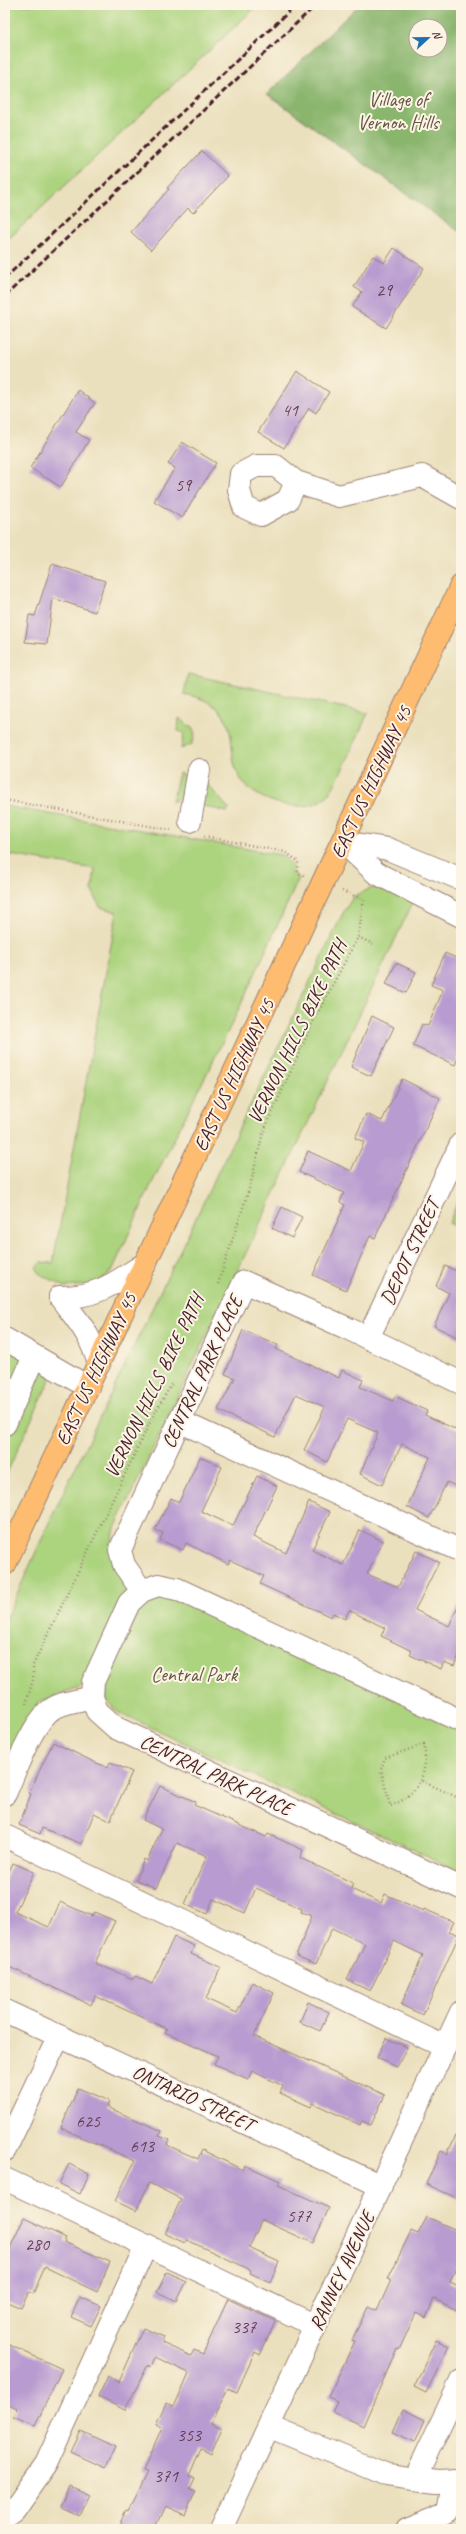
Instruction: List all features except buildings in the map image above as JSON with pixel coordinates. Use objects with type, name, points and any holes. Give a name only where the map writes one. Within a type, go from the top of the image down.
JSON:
[{"type":"main road","name":"EAST US HIGHWAY 45","points":[[5,1564],[343,842],[461,586]]},
{"type":"street","points":[[296,482],[339,496],[422,476],[461,498]]},
{"type":"street","points":[[189,829],[199,770]]},
{"type":"street","points":[[343,842],[388,849],[461,879]]},
{"type":"street","points":[[343,842],[376,873],[461,916]]},
{"type":"street","name":"DEPOT STREET","points":[[368,1338],[461,1144]]},
{"type":"street","points":[[99,1364],[93,1344],[84,1326],[60,1297],[86,1296],[100,1292],[146,1263]]},
{"type":"street","name":"CENTRAL PARK PLACE","points":[[142,1591],[124,1565],[120,1550],[244,1282],[368,1338],[461,1383]]},
{"type":"street","points":[[5,1339],[88,1387]]},
{"type":"street","points":[[5,1424],[34,1356]]},
{"type":"street","points":[[179,1421],[461,1551]]},
{"type":"street","points":[[5,1794],[36,1728],[49,1712],[64,1704],[92,1697],[93,1682],[129,1603],[142,1591],[158,1585],[177,1589],[461,1721]]},
{"type":"street","name":"CENTRAL PARK PLACE","points":[[92,1697],[97,1711],[116,1728],[461,1888]]},
{"type":"street","points":[[5,1836],[445,2047]]},
{"type":"street","name":"ONTARIO STREET","points":[[5,2011],[381,2186]]},
{"type":"street","name":"RANNEY AVENUE","points":[[221,2529],[270,2427],[461,2012]]},
{"type":"street","points":[[5,2150],[59,2036]]},
{"type":"street","points":[[5,2179],[316,2326]]},
{"type":"street","points":[[5,2517],[18,2506],[46,2464],[146,2246]]},
{"type":"street","points":[[415,2479],[461,2380]]},
{"type":"street","points":[[270,2427],[387,2475],[437,2482],[457,2481],[450,2506],[446,2513],[407,2529]]},
{"type":"path","points":[[5,800],[189,829],[285,852],[298,861],[298,873]]},
{"type":"path","name":"VERNON HILLS BIKE PATH","points":[[216,1292],[250,1186],[263,1133],[312,1024],[358,936],[364,900]]},
{"type":"path","points":[[358,936],[373,944]]},
{"type":"path","name":"VERNON HILLS BIKE PATH","points":[[26,1706],[33,1680],[33,1665],[151,1420],[173,1382]]},
{"type":"path","points":[[424,1744],[426,1756],[422,1781],[410,1795],[390,1806],[381,1769],[385,1758],[424,1744]]},
{"type":"path","points":[[422,1781],[461,1799]]},
{"type":"green space","points":[[5,5],[258,5],[5,242]]},
{"type":"green space","name":"Village of Vernon Hills","points":[[359,5],[461,5],[461,233],[267,94]]},
{"type":"green space","points":[[188,674],[368,713],[342,771],[326,797],[315,804],[296,806],[277,803],[266,799],[247,787],[237,773],[233,758],[229,727],[221,712],[209,702],[184,694]]},
{"type":"green space","points":[[179,718],[192,728],[195,734],[192,744],[181,749],[184,733],[178,731]]},
{"type":"green space","points":[[179,773],[184,775],[187,783],[183,796],[172,802]]},
{"type":"green space","points":[[207,784],[229,809],[227,812],[200,805]]},
{"type":"green space","points":[[5,806],[282,855],[292,865],[293,874],[299,878],[238,1011],[151,1185],[112,1271],[96,1284],[65,1287],[40,1274],[36,1267],[41,1262],[53,1263],[117,912],[100,907],[92,890],[95,869],[5,854]]},
{"type":"green space","points":[[372,888],[390,888],[414,900],[115,1528],[112,1542],[130,1581],[82,1686],[38,1702],[5,1770],[5,1621],[51,1518],[343,913],[354,896]]},
{"type":"green space","points":[[461,1193],[461,1229],[449,1223]]},
{"type":"green space","points":[[5,1328],[61,1356],[5,1477]]},
{"type":"green space","name":"Central Park","points":[[164,1591],[461,1727],[461,1872],[116,1711],[106,1699],[107,1675],[142,1603]]},
{"type":"railway","points":[[5,278],[296,5]]},
{"type":"railway","points":[[5,296],[316,5]]}]
